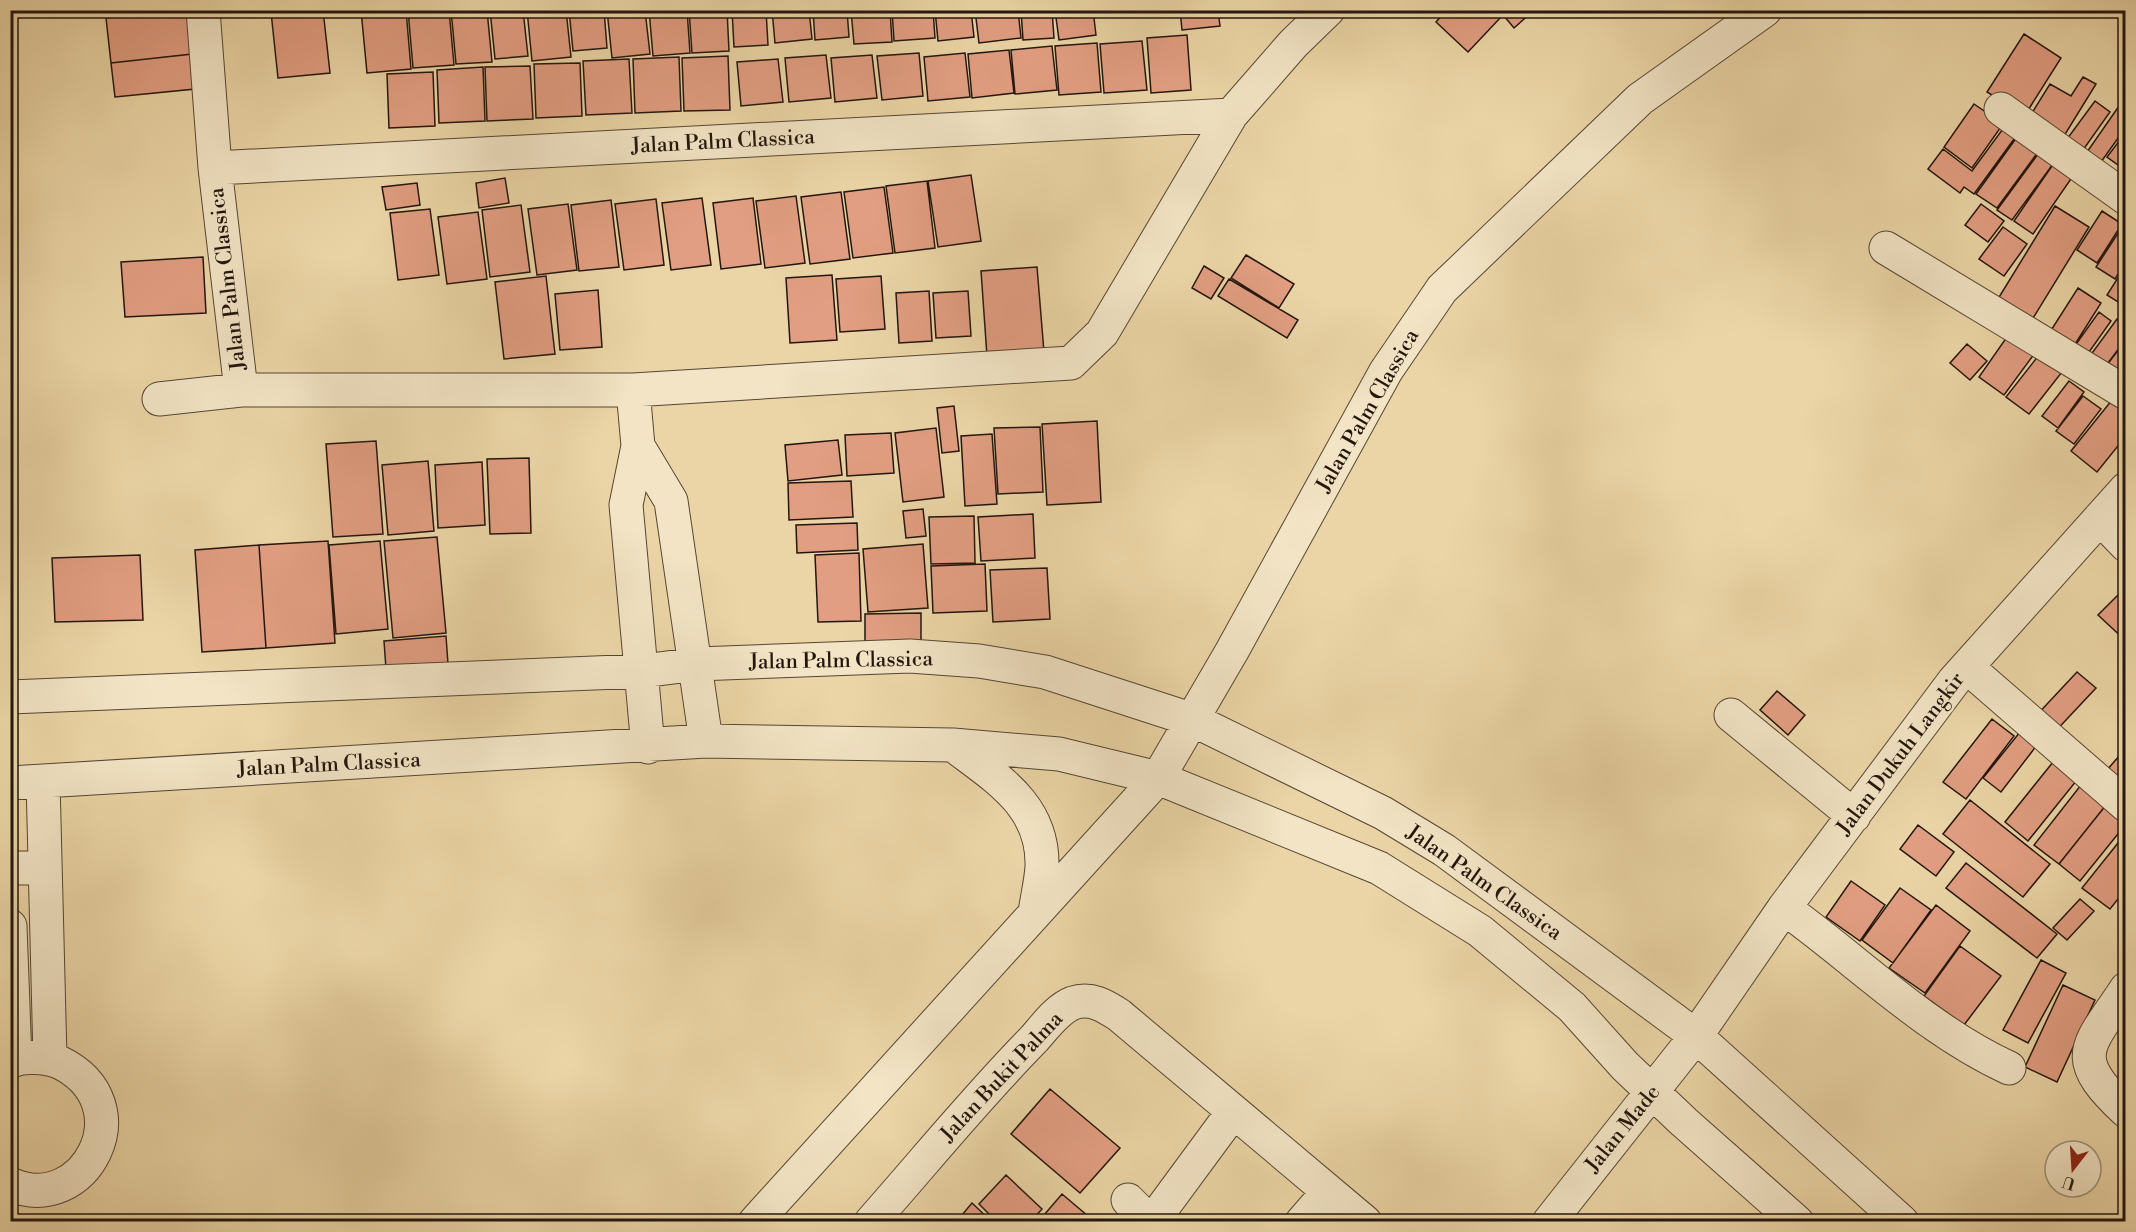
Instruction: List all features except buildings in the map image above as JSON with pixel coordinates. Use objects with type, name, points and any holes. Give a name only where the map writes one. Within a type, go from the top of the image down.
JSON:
[{"type":"street","name":"Jalan Palm Classica","points":[[204,10],[215,168],[241,390]]},
{"type":"street","name":"Jalan Palm Classica","points":[[159,399],[241,390],[633,390],[1071,363],[1102,333],[1231,116],[1293,44],[1328,10]]},
{"type":"street","name":"Jalan Palm Classica","points":[[1158,778],[1193,720],[1386,371],[1443,289],[1640,99],[1766,10]]},
{"type":"street","points":[[2001,109],[2126,198]]},
{"type":"street","name":"Jalan Palm Classica","points":[[215,168],[1231,116]]},
{"type":"street","points":[[1886,248],[2126,393]]},
{"type":"street","points":[[633,390],[638,446],[626,506],[643,671],[648,747]]},
{"type":"street","points":[[638,446],[671,501],[697,664],[706,741]]},
{"type":"street","name":"Jalan Dukuh Langkir","points":[[1696,1036],[1784,908],[1954,681],[2126,489]]},
{"type":"street","points":[[2100,518],[2126,544]]},
{"type":"street","name":"Jalan Palm Classica","points":[[10,697],[643,671],[697,664],[910,656],[979,661],[1045,672],[1193,720],[1383,813],[1444,850],[1696,1036],[1902,1221]]},
{"type":"street","points":[[1967,667],[2126,805]]},
{"type":"street","points":[[1731,715],[1854,816]]},
{"type":"street","name":"Jalan Palm Classica","points":[[10,783],[648,747],[706,741],[953,745],[1059,754],[1158,778],[1379,868],[1480,931],[1572,1007],[1618,1059],[1797,1221]]},
{"type":"street","points":[[953,745],[1010,788],[1036,824],[1042,866],[1035,914]]},
{"type":"street","points":[[755,1221],[1158,778]]},
{"type":"street","points":[[43,781],[50,1058]]},
{"type":"street","points":[[10,868],[45,868]]},
{"type":"street","points":[[1784,908],[1916,1010],[1985,1057],[2009,1068]]},
{"type":"street","points":[[10,926],[13,1061],[50,1058],[77,1071],[96,1094],[103,1124],[96,1153],[78,1176],[51,1189],[21,1189],[10,1184]]},
{"type":"street","points":[[2126,989],[2088,1047],[2089,1064],[2101,1088],[2126,1111]]},
{"type":"street","name":"Jalan Bukit Palma","points":[[872,1221],[1018,1054],[1062,1010],[1073,1003],[1097,1002],[1119,1015],[1365,1221]]},
{"type":"street","name":"Jalan Made","points":[[1549,1221],[1696,1036]]},
{"type":"street","points":[[1144,1214],[1233,1112]]},
{"type":"street","points":[[1302,1221],[1328,1192]]}]
